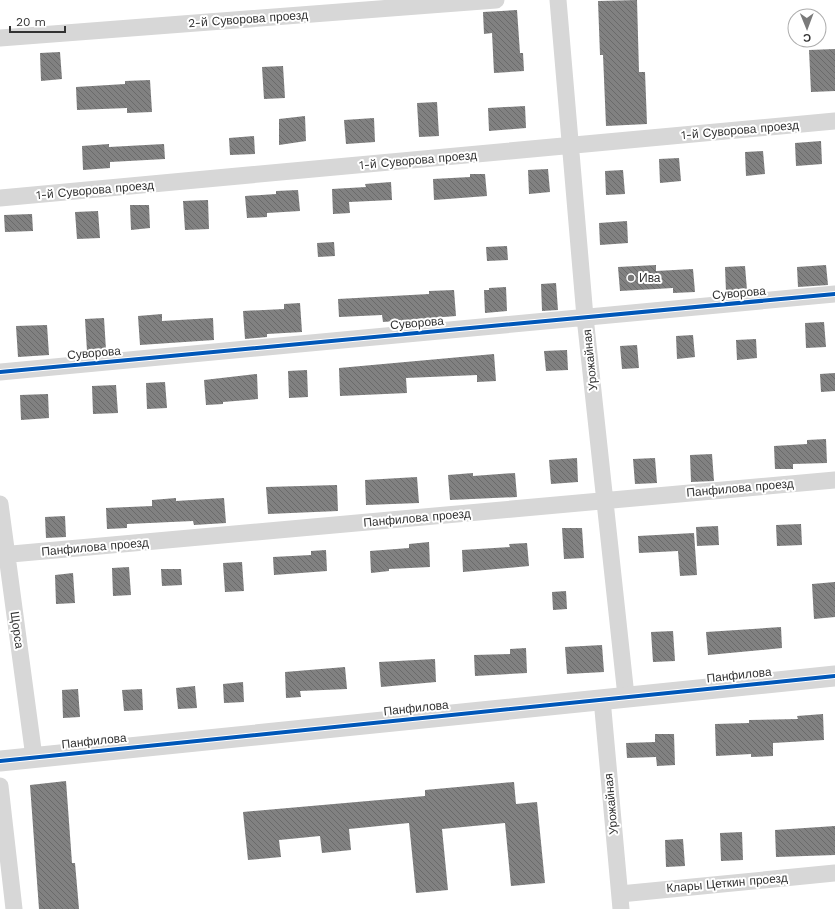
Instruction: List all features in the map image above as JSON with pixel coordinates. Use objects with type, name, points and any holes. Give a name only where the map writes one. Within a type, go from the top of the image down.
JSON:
[{"type":"street","name":"2-й Суворова проезд","points":[[0,38],[496,0]]},
{"type":"street","name":"Урожайная","points":[[558,0],[585,317],[626,696]]},
{"type":"street","name":"1-й Суворова проезд","points":[[0,198],[835,121]]},
{"type":"street","name":"Суворова","points":[[0,372],[835,294]]},
{"type":"street","name":"Панфилова проезд","points":[[4,555],[835,480]]},
{"type":"street","name":"Щорса","points":[[0,504],[4,555],[34,757]]},
{"type":"street","name":"Панфилова","points":[[0,761],[626,696],[835,676]]},
{"type":"street","name":"Урожайная","points":[[602,699],[621,901]]},
{"type":"street","points":[[0,786],[14,909]]},
{"type":"street","name":"Клары Цеткин проезд","points":[[621,901],[835,873]]},
{"type":"building","points":[[637,0],[639,72],[645,72],[647,124],[606,126],[603,55],[600,55],[598,1]]},
{"type":"building","points":[[517,10],[520,53],[523,53],[524,71],[494,73],[492,33],[484,34],[483,12]]},
{"type":"building","points":[[835,49],[835,91],[811,92],[809,50]]},
{"type":"building","points":[[60,52],[62,79],[41,81],[40,53]]},
{"type":"building","points":[[283,66],[285,98],[264,99],[262,67]]},
{"type":"building","points":[[150,80],[152,112],[127,113],[127,108],[77,110],[76,87],[125,84],[125,81]]},
{"type":"building","points":[[437,102],[439,136],[419,137],[417,103]]},
{"type":"building","points":[[525,106],[526,128],[489,131],[488,108]]},
{"type":"building","points":[[305,116],[306,141],[279,145],[279,119]]},
{"type":"building","points":[[374,118],[375,142],[346,144],[344,120]]},
{"type":"building","points":[[254,136],[255,154],[230,155],[229,138]]},
{"type":"building","points":[[821,141],[822,164],[796,166],[795,143]]},
{"type":"building","points":[[109,144],[109,147],[164,144],[165,159],[110,162],[110,168],[83,170],[82,146]]},
{"type":"building","points":[[763,151],[765,174],[746,176],[745,152]]},
{"type":"building","points":[[679,158],[681,181],[660,183],[659,159]]},
{"type":"building","points":[[548,169],[550,192],[529,194],[528,170]]},
{"type":"building","points":[[623,170],[625,194],[606,195],[605,171]]},
{"type":"building","points":[[470,174],[485,174],[487,196],[434,200],[433,179],[470,177]]},
{"type":"building","points":[[391,182],[392,200],[349,202],[350,213],[333,214],[332,189],[366,187],[365,184]]},
{"type":"building","points":[[298,190],[300,211],[267,213],[267,217],[247,218],[245,196],[276,194],[276,191]]},
{"type":"building","points":[[208,200],[209,229],[185,230],[183,201]]},
{"type":"building","points":[[130,205],[149,205],[150,228],[131,230]]},
{"type":"building","points":[[98,211],[100,238],[77,239],[75,212]]},
{"type":"building","points":[[32,214],[33,231],[5,232],[4,215]]},
{"type":"building","points":[[627,221],[628,243],[600,245],[599,223]]},
{"type":"building","points":[[334,242],[335,256],[318,257],[317,243]]},
{"type":"building","points":[[507,246],[508,260],[487,261],[486,247]]},
{"type":"building","points":[[656,265],[656,271],[693,269],[695,292],[673,293],[673,288],[620,291],[618,267]]},
{"type":"building","points":[[826,265],[828,285],[798,287],[797,267]]},
{"type":"building","points":[[745,266],[747,290],[726,292],[725,267]]},
{"type":"building","points":[[556,283],[558,310],[542,311],[541,284]]},
{"type":"building","points":[[506,287],[507,311],[485,313],[484,290],[489,290],[489,288]]},
{"type":"building","points":[[454,290],[456,316],[383,322],[382,315],[339,317],[338,299],[429,294],[429,291]]},
{"type":"building","points":[[300,303],[302,332],[267,334],[267,337],[245,339],[243,311],[284,309],[284,304]]},
{"type":"building","points":[[162,314],[162,321],[213,318],[214,340],[140,345],[138,316]]},
{"type":"building","points":[[104,318],[106,350],[87,351],[85,319]]},
{"type":"building","points":[[824,322],[826,347],[806,348],[805,323]]},
{"type":"building","points":[[47,325],[49,355],[18,357],[16,326]]},
{"type":"building","points":[[693,335],[695,357],[677,359],[676,336]]},
{"type":"building","points":[[756,339],[757,358],[737,360],[736,340]]},
{"type":"building","points":[[637,345],[639,368],[622,369],[620,346]]},
{"type":"building","points":[[567,350],[568,370],[546,371],[544,351]]},
{"type":"building","points":[[494,354],[496,381],[477,382],[477,375],[406,378],[407,393],[340,396],[339,368]]},
{"type":"building","points":[[307,370],[308,397],[289,398],[288,371]]},
{"type":"building","points":[[835,373],[835,391],[821,392],[820,374]]},
{"type":"building","points":[[257,374],[258,399],[206,405],[204,380]]},
{"type":"building","points":[[165,382],[167,408],[147,409],[146,383]]},
{"type":"building","points":[[116,385],[118,413],[93,414],[92,386]]},
{"type":"building","points":[[48,394],[49,418],[21,420],[20,395]]},
{"type":"building","points":[[826,439],[827,463],[793,464],[793,469],[775,469],[774,446],[807,444],[807,440]]},
{"type":"building","points":[[712,454],[714,481],[691,482],[690,455]]},
{"type":"building","points":[[577,458],[578,482],[551,484],[549,460]]},
{"type":"building","points":[[655,458],[657,483],[635,484],[633,459]]},
{"type":"building","points":[[473,473],[473,476],[515,473],[517,497],[450,500],[448,475]]},
{"type":"building","points":[[417,477],[419,503],[366,505],[365,480]]},
{"type":"building","points":[[337,485],[338,511],[268,514],[266,487]]},
{"type":"building","points":[[176,498],[176,501],[224,498],[226,523],[194,525],[193,521],[127,524],[127,528],[107,529],[106,508],[152,506],[152,500]]},
{"type":"building","points":[[65,516],[66,537],[46,538],[45,517]]},
{"type":"building","points":[[801,524],[802,545],[777,546],[776,525]]},
{"type":"building","points":[[718,526],[719,545],[697,546],[696,527]]},
{"type":"building","points":[[562,528],[582,528],[584,558],[564,559]]},
{"type":"building","points":[[694,533],[697,575],[680,576],[678,551],[639,553],[638,536]]},
{"type":"building","points":[[429,542],[430,567],[389,569],[389,571],[371,573],[370,551],[409,548],[409,544]]},
{"type":"building","points":[[527,543],[529,566],[463,572],[462,550],[510,547],[509,544]]},
{"type":"building","points":[[326,550],[327,571],[274,575],[273,557],[311,555],[311,551]]},
{"type":"building","points":[[242,562],[244,591],[225,592],[223,563]]},
{"type":"building","points":[[129,567],[131,595],[113,596],[112,568]]},
{"type":"building","points":[[161,569],[181,569],[182,585],[162,586]]},
{"type":"building","points":[[73,573],[75,603],[56,604],[55,575]]},
{"type":"building","points":[[835,582],[835,617],[814,619],[812,584]]},
{"type":"building","points":[[566,591],[567,609],[553,610],[552,592]]},
{"type":"building","points":[[781,627],[782,648],[708,655],[706,632]]},
{"type":"building","points":[[673,631],[675,661],[653,662],[651,632]]},
{"type":"building","points":[[602,645],[604,672],[567,674],[565,647]]},
{"type":"building","points":[[526,648],[527,673],[475,676],[474,655],[510,654],[510,649]]},
{"type":"building","points":[[435,659],[436,682],[381,687],[379,662]]},
{"type":"building","points":[[345,667],[347,689],[300,691],[301,697],[286,698],[285,672]]},
{"type":"building","points":[[243,682],[244,702],[224,703],[223,684]]},
{"type":"building","points":[[195,686],[197,708],[178,709],[176,688]]},
{"type":"building","points":[[78,689],[80,717],[63,718],[62,690]]},
{"type":"building","points":[[142,689],[143,710],[124,711],[122,690]]},
{"type":"building","points":[[823,714],[824,740],[773,743],[773,756],[751,757],[751,754],[716,756],[715,724],[749,723],[749,720],[798,719],[797,716]]},
{"type":"building","points":[[655,734],[674,734],[675,765],[657,766],[656,757],[627,758],[626,743],[655,742]]},
{"type":"building","points":[[66,781],[72,863],[75,863],[79,909],[39,909],[30,785]]},
{"type":"building","points":[[514,782],[516,804],[537,802],[545,883],[511,886],[505,823],[442,829],[448,890],[416,893],[409,823],[349,829],[351,850],[322,853],[320,836],[279,840],[281,857],[248,860],[243,812],[425,796],[425,790]]},
{"type":"building","points":[[835,826],[835,855],[776,857],[775,830]]},
{"type":"building","points":[[742,832],[743,860],[721,861],[720,833]]},
{"type":"building","points":[[683,839],[685,866],[666,867],[665,840]]},
{"type":"cycle path","points":[[0,372],[835,294]]},
{"type":"cycle path","points":[[0,761],[835,676]]},
{"type":"place","name":"Ива","points":[[631,278]]}]
